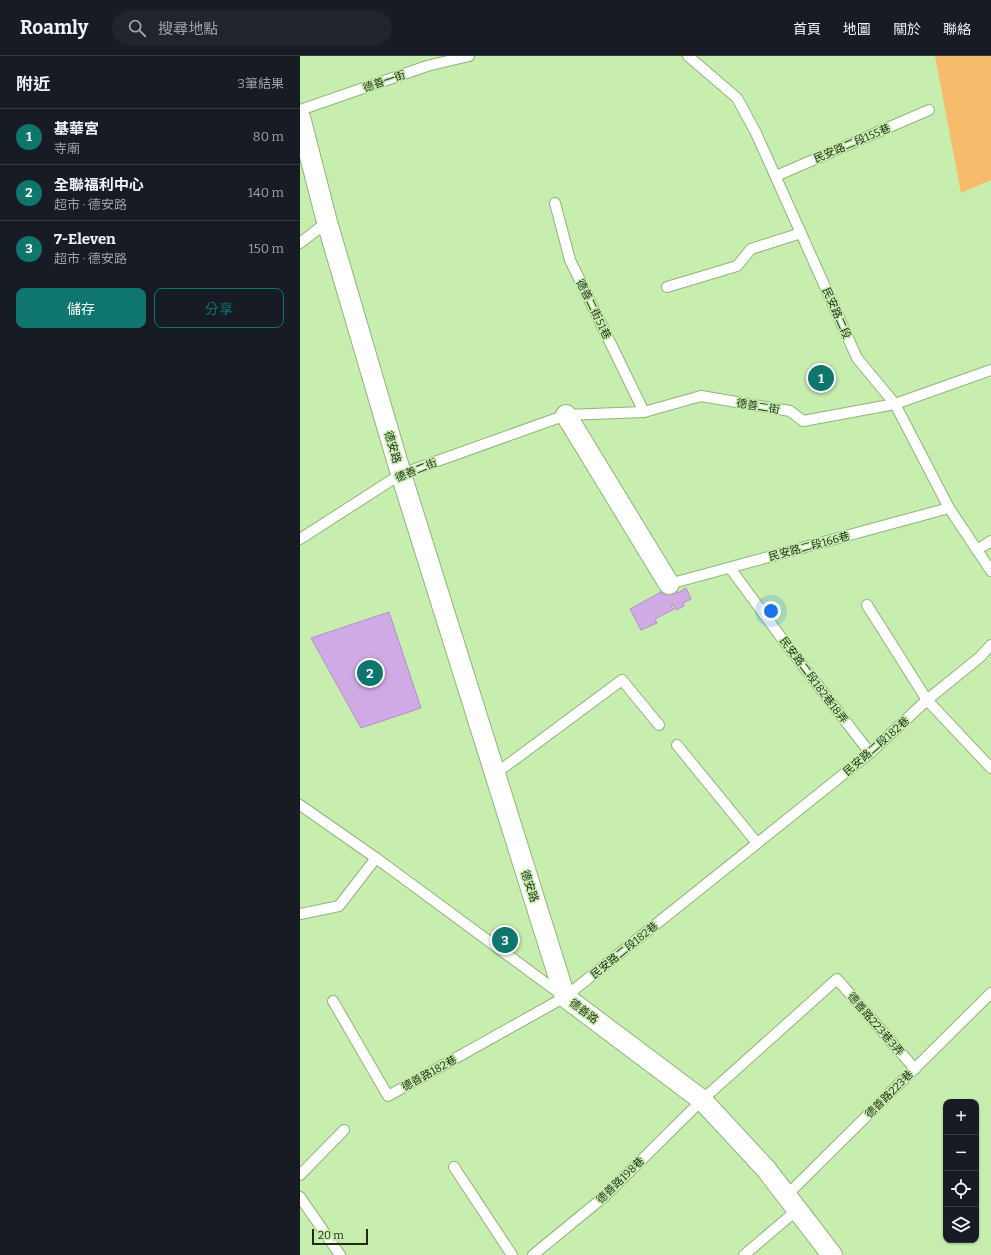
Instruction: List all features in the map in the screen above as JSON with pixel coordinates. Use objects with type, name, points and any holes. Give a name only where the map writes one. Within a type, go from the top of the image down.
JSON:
[{"type":"street","name":"德安路","points":[[300,117],[327,222],[400,474],[565,997]]},
{"type":"street","points":[[566,415],[669,584]]},
{"type":"street","name":"德善路","points":[[565,997],[702,1100],[766,1168],[832,1255]]},
{"type":"lane","name":"德善一街","points":[[300,110],[427,66],[468,56]]},
{"type":"lane","name":"民安路二段","points":[[688,56],[737,98],[756,133],[776,176],[857,358],[895,404],[949,508],[991,571]]},
{"type":"lane","name":"民安路二段155巷","points":[[776,176],[929,110]]},
{"type":"lane","name":"德善二街51巷","points":[[555,203],[570,260],[644,412]]},
{"type":"lane","points":[[300,243],[327,222]]},
{"type":"lane","points":[[668,287],[737,266],[750,249],[801,233]]},
{"type":"lane","name":"德善二街","points":[[300,539],[400,474],[566,415],[644,412],[701,396],[790,411],[803,421],[895,404],[991,370]]},
{"type":"lane","name":"民安路二段166巷","points":[[669,584],[949,508]]},
{"type":"lane","points":[[977,550],[991,541]]},
{"type":"lane","name":"民安路二段182巷18弄","points":[[730,568],[786,644],[870,753]]},
{"type":"lane","points":[[867,606],[927,700],[991,768]]},
{"type":"lane","name":"民安路二段182巷","points":[[565,997],[870,753],[927,700],[991,645]]},
{"type":"lane","points":[[495,774],[622,680],[659,725]]},
{"type":"lane","points":[[677,745],[757,843]]},
{"type":"lane","name":"德善路","points":[[300,805],[376,858],[565,997]]},
{"type":"lane","points":[[300,914],[339,906],[376,858]]},
{"type":"lane","name":"德善路223巷3弄","points":[[837,979],[914,1069]]},
{"type":"lane","name":"德善路198巷","points":[[533,1255],[606,1196],[702,1100],[837,979]]},
{"type":"lane","name":"德善路223巷","points":[[744,1255],[914,1069],[991,993]]},
{"type":"lane","name":"德善路182巷","points":[[333,1001],[388,1096],[565,997]]},
{"type":"lane","points":[[300,1174],[344,1130]]},
{"type":"lane","points":[[454,1168],[512,1255]]},
{"type":"lane","points":[[300,1197],[340,1255]]},
{"type":"shaded area","points":[[935,56],[991,56],[991,180],[961,193]]},
{"type":"building","points":[[675,588],[678,593],[686,588],[691,599],[683,603],[684,606],[676,610],[673,604],[671,607],[674,609],[655,619],[657,623],[641,630],[630,609],[661,592],[664,594]]},
{"type":"building","points":[[389,612],[421,708],[361,728],[311,638]]},
{"type":"place","name":"基華宮","points":[[821,378]]},
{"type":"place","name":"全聯福利中心","points":[[370,673]]},
{"type":"place","name":"7-Eleven","points":[[505,940]]}]
